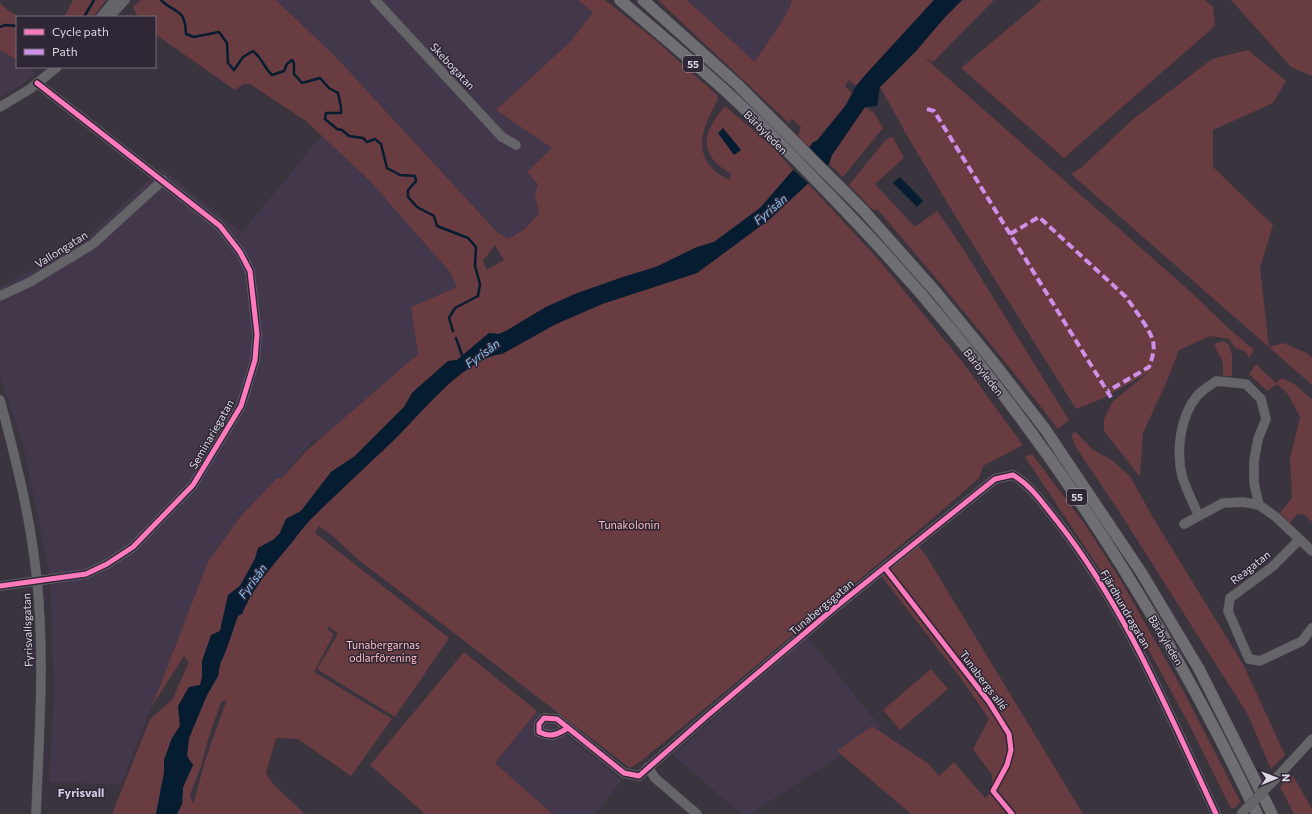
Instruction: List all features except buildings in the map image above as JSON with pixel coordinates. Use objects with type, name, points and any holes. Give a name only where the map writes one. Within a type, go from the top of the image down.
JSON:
[{"type":"main road","name":"Bärbyleden","points":[[620,0],[730,96],[854,219],[925,300],[985,372],[1077,497],[1131,581],[1183,668],[1256,812]]},
{"type":"main road","name":"Bärbyleden","points":[[643,0],[738,85],[863,210],[935,291],[994,363],[1044,429],[1141,572],[1199,669],[1272,814]]},
{"type":"street","points":[[102,16],[115,0]]},
{"type":"street","points":[[110,16],[126,0]]},
{"type":"street","name":"Skebogatan","points":[[375,0],[502,137],[516,144]]},
{"type":"street","points":[[0,107],[37,83],[56,68]]},
{"type":"street","name":"Seminariegatan","points":[[0,586],[86,574],[107,564],[133,547],[193,485],[241,406],[255,360],[257,334],[250,272],[240,252],[220,226],[37,83]]},
{"type":"street","name":"Vallongatan","points":[[0,296],[30,282],[93,244],[163,180]]},
{"type":"street","points":[[1199,516],[1182,476],[1179,456],[1181,434],[1186,414],[1198,396],[1216,381],[1246,384],[1261,399],[1266,419],[1258,439],[1254,461],[1254,483],[1259,505]]},
{"type":"street","name":"Fyrisvallsgatan","points":[[0,400],[18,468],[30,527],[37,581],[41,687],[36,814]]},
{"type":"street","name":"Tunabergsgatan","points":[[568,728],[624,773],[639,776],[838,605],[995,479],[1013,475]]},
{"type":"street","name":"Fjärdhundragatan","points":[[1013,475],[1026,482],[1074,543],[1133,637],[1216,814]]},
{"type":"street","points":[[1184,524],[1223,503],[1243,502],[1259,505],[1276,517],[1312,551]]},
{"type":"street","name":"Reagatan","points":[[1299,540],[1272,566],[1230,598],[1228,611],[1249,659],[1260,661],[1302,641],[1312,628]]},
{"type":"street","points":[[1241,814],[1282,773],[1312,739]]},
{"type":"street","points":[[648,767],[655,778],[697,814]]},
{"type":"shaded area","points":[[276,0],[578,0],[593,12],[571,41],[496,110],[553,148],[589,183],[513,249],[335,56]]},
{"type":"shaded area","points":[[687,0],[792,0],[780,27],[763,48],[755,63]]},
{"type":"shaded area","points":[[0,50],[16,59],[16,68],[30,68],[37,73],[18,87],[0,97]]},
{"type":"shaded area","points":[[322,135],[370,181],[418,233],[450,272],[457,287],[418,354],[318,441],[313,440],[282,478],[276,479],[240,517],[208,562],[121,785],[49,782],[54,693],[50,579],[23,444],[0,375],[0,286],[35,269],[90,235],[161,168],[242,232]]},
{"type":"shaded area","points":[[807,637],[882,728],[751,814],[741,814],[673,755]]},
{"type":"shaded area","points":[[537,711],[622,780],[596,814],[553,814],[495,763]]},
{"type":"green space","points":[[73,0],[106,0],[94,16],[65,16]]},
{"type":"green space","points":[[141,0],[276,0],[335,56],[498,233],[509,239],[526,228],[539,213],[535,195],[538,184],[527,172],[552,148],[496,110],[571,41],[593,12],[578,0],[605,0],[653,38],[717,95],[718,100],[703,134],[702,144],[708,163],[717,172],[729,180],[731,174],[712,159],[708,151],[707,143],[711,125],[725,106],[774,148],[793,170],[760,208],[714,242],[697,247],[656,267],[575,294],[546,307],[499,334],[489,333],[457,360],[448,361],[412,393],[404,407],[355,456],[331,472],[301,511],[286,519],[280,533],[273,540],[258,548],[255,559],[240,586],[228,595],[220,631],[202,661],[202,677],[200,685],[178,706],[180,726],[172,738],[164,760],[164,773],[156,814],[112,814],[150,719],[172,700],[189,662],[184,656],[151,708],[208,562],[240,517],[276,479],[282,478],[306,451],[418,354],[411,307],[457,287],[450,272],[370,181],[306,121],[250,84],[243,84],[235,90],[156,35],[156,16],[138,16],[133,7]],"holes":[[[495,245],[504,260],[487,270],[483,261]]]},
{"type":"green space","points":[[658,0],[687,0],[755,62],[785,17],[792,0],[934,0],[856,86],[849,80],[845,86],[852,93],[846,105],[810,148],[798,136],[801,127],[792,119],[789,123]]},
{"type":"green space","points":[[962,0],[994,0],[933,62],[924,57],[1191,292],[1225,325],[1254,350],[1249,358],[1245,351],[1235,348],[1229,339],[1210,336],[1179,350],[1167,381],[1143,433],[1140,477],[1104,431],[1104,419],[1113,401],[1149,372],[1104,398],[1076,409],[962,227],[909,139],[880,87],[902,66]]},
{"type":"green space","points":[[1042,0],[1205,0],[1213,7],[1215,26],[1064,158],[961,68]]},
{"type":"green space","points":[[1231,0],[1312,0],[1312,76],[1291,67]]},
{"type":"green space","points":[[0,3],[9,11],[19,16],[16,16],[16,59],[0,50]]},
{"type":"green space","points":[[1248,50],[1286,81],[1273,103],[1213,130],[1213,167],[1273,225],[1260,268],[1269,347],[1283,343],[1307,353],[1312,358],[1312,385],[1071,174],[1082,167],[1132,120],[1212,59]]},
{"type":"green space","points":[[865,107],[874,113],[883,128],[843,177],[829,164],[832,155]]},
{"type":"green space","points":[[893,137],[904,158],[875,184],[915,227],[937,211],[962,247],[1069,420],[1058,429],[947,291],[878,210],[873,210],[849,185],[883,143],[888,138]]},
{"type":"green space","name":"Tunakolonin","points":[[806,181],[878,259],[961,360],[1023,445],[983,466],[979,478],[938,514],[640,762],[630,768],[355,557],[334,537],[319,526],[315,533],[449,638],[395,717],[317,669],[338,634],[329,626],[327,629],[334,634],[314,672],[392,719],[351,776],[298,739],[276,738],[266,773],[274,785],[305,814],[177,814],[182,804],[183,787],[193,765],[187,756],[189,738],[207,695],[218,676],[220,664],[238,615],[242,614],[256,587],[305,525],[395,439],[444,388],[473,365],[488,358],[502,354],[554,325],[602,304],[697,273],[770,219]],"holes":[[[227,699],[206,758],[193,804],[190,795],[201,766],[221,702]]]},
{"type":"green space","points":[[1223,341],[1229,345],[1232,355],[1232,376],[1223,376],[1223,363],[1214,344]]},
{"type":"green space","points":[[1256,364],[1276,383],[1282,378],[1294,384],[1312,399],[1312,522],[1305,515],[1297,514],[1290,523],[1280,513],[1292,498],[1290,459],[1300,417],[1288,394],[1277,384],[1267,391],[1249,374]]},
{"type":"green space","points":[[1076,432],[1092,449],[1113,461],[1130,476],[1152,516],[1243,664],[1285,755],[1271,769],[1248,715],[1122,516],[1075,446],[1071,434]]},
{"type":"green space","points":[[1032,454],[1084,523],[1120,579],[1184,692],[1240,801],[1236,807],[1231,809],[1191,728],[1127,610],[1025,457]]},
{"type":"green space","points":[[916,543],[927,557],[1083,814],[911,814],[837,751],[872,726],[929,764],[939,776],[954,762],[985,798],[993,791],[992,775],[973,749],[989,719],[960,677],[879,573]]},
{"type":"green space","points":[[464,652],[537,711],[495,763],[553,814],[425,814],[370,765]]},
{"type":"green space","points":[[931,669],[948,689],[900,730],[883,710]]},
{"type":"green space","points":[[1290,775],[1293,776],[1312,809],[1312,814],[1294,814],[1280,787]]},
{"type":"water","name":"Fyrisån","points":[[934,0],[962,0],[944,18],[917,50],[880,87],[877,106],[865,107],[832,155],[829,164],[770,219],[697,273],[602,304],[554,325],[502,354],[488,358],[473,365],[444,388],[395,439],[305,525],[262,579],[242,614],[238,616],[220,664],[218,676],[207,695],[189,738],[187,756],[193,765],[183,787],[182,804],[177,814],[156,814],[164,773],[164,760],[172,738],[180,726],[178,706],[189,687],[200,685],[202,677],[202,661],[211,635],[220,631],[228,595],[240,586],[255,559],[258,548],[273,540],[280,533],[286,519],[301,511],[331,472],[355,456],[404,407],[412,393],[448,361],[457,360],[489,333],[499,334],[546,307],[575,294],[656,267],[697,247],[714,242],[760,208],[793,170],[813,142],[817,141],[846,105],[856,86],[866,74]]},
{"type":"water","points":[[723,128],[741,150],[734,155],[718,133]]},
{"type":"water","points":[[900,177],[923,201],[917,207],[893,183]]},
{"type":"pier","points":[[808,146],[828,167],[809,184],[791,168]]},
{"type":"waterway","points":[[85,16],[94,0]]},
{"type":"waterway","points":[[161,0],[182,15],[186,34],[194,37],[219,32],[227,43],[228,63],[234,70],[243,57],[253,51],[272,75],[284,71],[287,64],[292,60],[294,63],[294,74],[302,83],[320,78],[329,88],[338,93],[341,107],[341,113],[326,113],[325,119],[337,129],[342,130],[349,136],[363,138],[367,142],[375,139],[381,144],[387,168],[400,175],[415,176],[416,181],[408,190],[408,197],[417,207],[434,216],[437,226],[468,238],[476,247],[475,266],[480,284],[478,296],[455,308],[449,318],[453,331]]},
{"type":"waterway","points":[[0,27],[5,25],[16,26]]},
{"type":"waterway","name":"Fyrisån","points":[[456,338],[463,358]]},
{"type":"marked path","points":[[927,109],[934,111],[1112,399]]},
{"type":"marked path","points":[[1010,234],[1039,217],[1126,297],[1145,325],[1154,344],[1149,367],[1108,391]]},
{"type":"cycle path","points":[[0,586],[86,574],[107,564],[133,547],[193,485],[241,406],[255,360],[257,334],[250,271],[240,252],[220,226],[37,83]]},
{"type":"cycle path","points":[[568,728],[551,735],[539,732],[539,724],[544,718],[557,719],[624,773],[639,776],[838,605],[995,479],[1013,475],[1026,484],[1042,502],[1082,554],[1104,589],[1145,663],[1216,814]]},
{"type":"cycle path","name":"Tunabergs allé","points":[[885,568],[989,702],[1009,734],[1011,750],[1007,765],[993,791],[1012,814]]},
{"type":"district","name":"Fyrisvall","points":[[81,792]]},
{"type":"park label","name":"Tunabergarnas odlarförening","points":[[383,650]]}]
